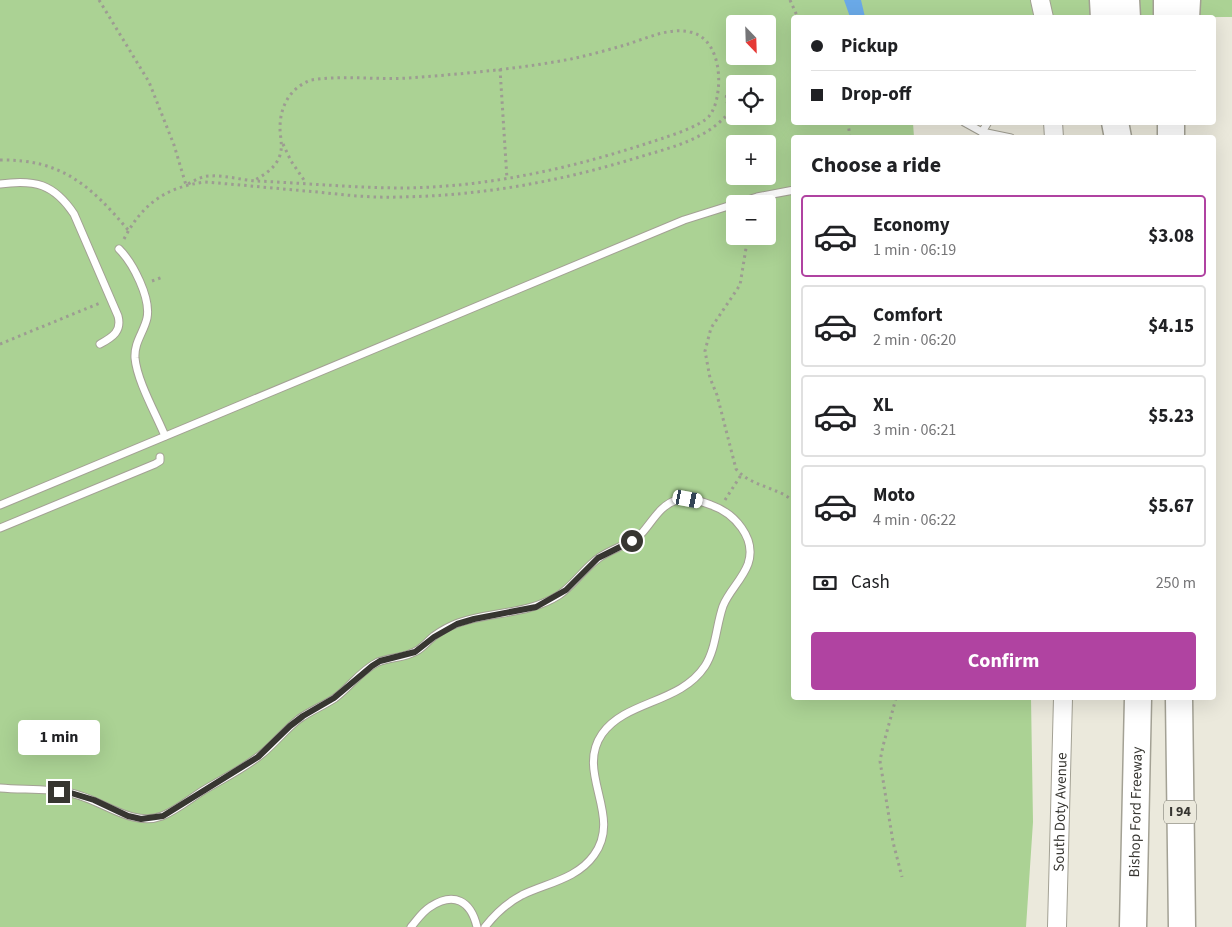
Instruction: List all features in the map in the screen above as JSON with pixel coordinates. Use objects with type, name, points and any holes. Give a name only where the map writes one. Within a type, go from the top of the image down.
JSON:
[{"type":"highway","points":[[1103,0],[1104,15]]},
{"type":"highway","points":[[1126,0],[1126,15]]},
{"type":"highway","points":[[1167,0],[1167,15]]},
{"type":"highway","points":[[1186,15],[1187,0]]},
{"type":"highway","name":"Bishop Ford Freeway","points":[[1133,927],[1138,700]]},
{"type":"highway","name":"I 94","points":[[1178,700],[1182,927]]},
{"type":"street","points":[[1040,0],[1043,15]]},
{"type":"street","name":"South Doty Avenue","points":[[1057,927],[1062,700]]},
{"type":"lane","points":[[969,125],[982,132],[996,135]]},
{"type":"lane","points":[[982,132],[986,125]]},
{"type":"lane","points":[[0,184],[37,183],[48,187],[66,201],[74,214],[120,323],[118,331],[111,338],[100,344]]},
{"type":"lane","points":[[0,505],[684,220],[757,197],[791,191]]},
{"type":"lane","points":[[119,249],[129,259],[141,286],[148,309],[147,320],[136,346],[135,359],[138,373],[165,436]]},
{"type":"lane","points":[[0,528],[155,464],[160,461],[160,457]]},
{"type":"lane","points":[[0,788],[71,793],[141,819],[163,816],[258,757],[290,726],[334,698],[362,673],[380,661],[415,652],[434,637],[457,624],[536,607],[558,596],[598,558],[632,541],[662,509],[678,499],[701,502],[720,508],[730,515],[745,533],[749,553],[748,564],[727,596],[708,662],[702,671],[681,690],[626,714],[604,730],[597,741],[593,753],[592,767],[603,808],[604,822],[599,847],[592,858],[573,874],[522,895],[508,904],[494,916],[486,927]]},
{"type":"lane","points":[[411,927],[429,907],[445,900],[460,901],[467,905],[472,912],[477,927]]},
{"type":"path","points":[[99,0],[149,82],[174,144],[186,185]]},
{"type":"path","points":[[790,0],[797,15]]},
{"type":"path","points":[[119,249],[140,212],[165,194],[199,178],[211,176],[253,181],[404,188],[507,179],[618,153],[697,124],[707,118],[714,107],[719,82],[714,53],[706,41],[696,34],[683,30],[667,32],[573,59],[500,69],[408,78],[311,80],[298,86],[288,96],[284,103],[280,121],[282,141],[279,156],[274,166],[264,175],[253,181]]},
{"type":"path","points":[[500,69],[507,179]]},
{"type":"path","points":[[186,185],[205,182],[359,196],[396,197],[507,189],[599,169],[688,141],[709,131],[726,116]]},
{"type":"path","points":[[282,141],[291,161],[306,183]]},
{"type":"path","points":[[0,160],[29,161],[57,168],[80,183],[101,201],[129,231]]},
{"type":"path","points":[[746,245],[740,284],[711,328],[705,351],[706,363],[722,413],[733,461],[741,475],[791,499]]},
{"type":"path","points":[[141,286],[163,277]]},
{"type":"path","points":[[0,344],[111,298]]},
{"type":"path","points":[[720,508],[741,475]]},
{"type":"path","points":[[895,700],[882,746],[880,761],[893,842],[902,877]]},
{"type":"green space","points":[[0,0],[1232,0],[1232,17],[1216,17],[1216,15],[791,15],[791,125],[913,125],[914,135],[791,135],[791,700],[1031,700],[1033,822],[1026,927],[0,927]]},
{"type":"water","points":[[844,0],[861,0],[865,15],[849,15]]},
{"type":"route","points":[[59,792],[71,793],[94,800],[128,816],[141,819],[163,816],[258,757],[290,726],[334,698],[362,673],[380,661],[415,652],[445,629],[457,624],[536,607],[566,590],[598,558],[632,541]]}]
